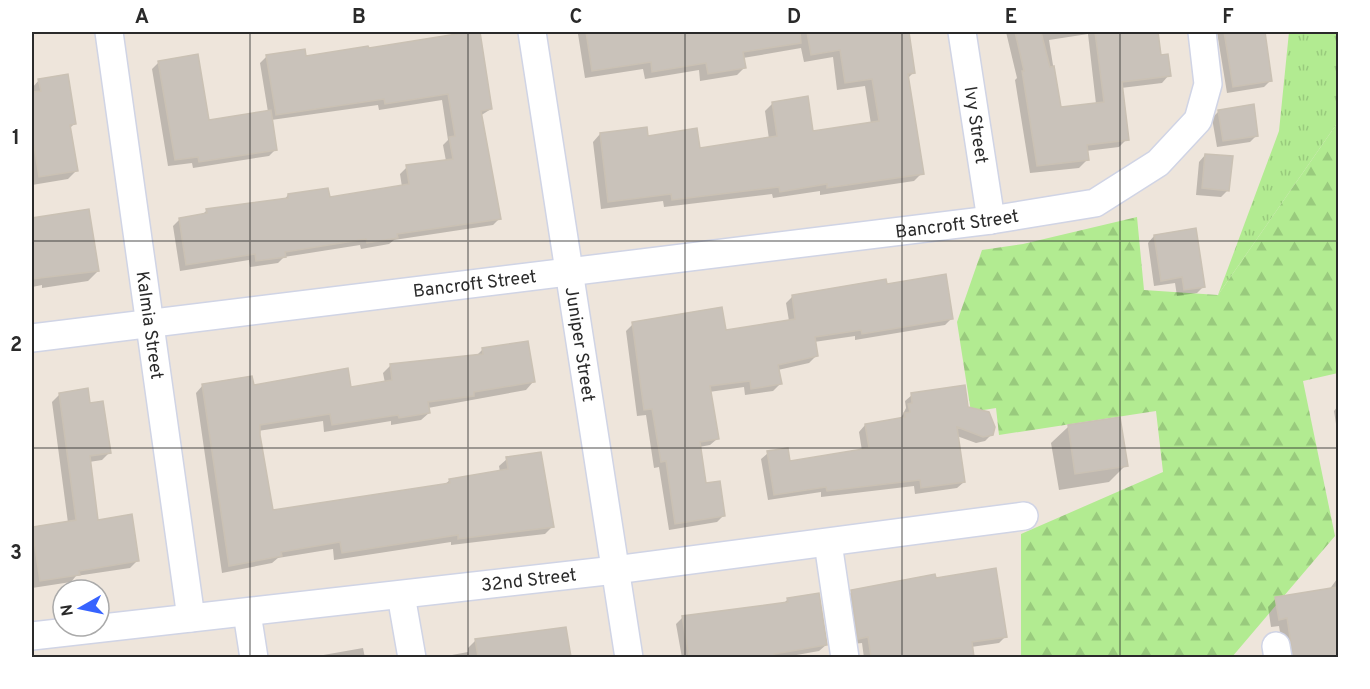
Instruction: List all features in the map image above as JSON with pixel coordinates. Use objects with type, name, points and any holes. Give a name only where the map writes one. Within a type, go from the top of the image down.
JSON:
[{"type":"street","name":"Kalmia Street","points":[[109,32],[190,618]]},
{"type":"street","name":"Juniper Street","points":[[532,32],[629,657]]},
{"type":"street","name":"Ivy Street","points":[[962,32],[991,220]]},
{"type":"street","name":"Bancroft Street","points":[[32,338],[991,220],[1095,203],[1158,163],[1198,120],[1208,84],[1202,32]]},
{"type":"street","name":"32nd Street","points":[[32,636],[615,570],[1024,516]]},
{"type":"street","points":[[828,543],[845,657]]},
{"type":"street","points":[[401,595],[412,657]]},
{"type":"street","points":[[247,613],[254,657]]},
{"type":"green space","points":[[1289,32],[1338,32],[1338,122],[1218,295],[1279,131]]},
{"type":"green space","points":[[1338,122],[1338,373],[1303,381],[1335,536],[1232,657],[1021,657],[1021,534],[1163,472],[1156,411],[999,435],[996,408],[971,412],[957,322],[982,250],[1023,244],[1137,217],[1144,290],[1218,295]]},
{"type":"building","points":[[480,32],[492,109],[481,111],[501,219],[397,234],[398,238],[367,243],[366,239],[285,252],[286,257],[256,261],[255,254],[186,265],[179,218],[207,213],[206,209],[288,198],[288,194],[328,188],[330,197],[409,184],[406,165],[453,159],[449,137],[455,136],[448,94],[385,104],[384,99],[276,115],[266,55],[305,49],[306,56]]},
{"type":"building","points":[[586,32],[800,32],[801,43],[743,52],[746,68],[708,74],[706,63],[652,72],[651,62],[592,71]]},
{"type":"building","points":[[807,32],[909,32],[915,73],[908,74],[924,174],[827,188],[827,184],[780,192],[779,187],[672,200],[671,194],[608,202],[600,133],[647,127],[648,136],[697,128],[700,148],[777,136],[772,102],[808,96],[813,131],[879,121],[872,79],[845,83],[840,50],[811,55]]},
{"type":"building","points":[[1015,32],[1041,32],[1050,67],[1054,66],[1061,107],[1104,102],[1095,32],[1158,32],[1161,55],[1168,54],[1171,76],[1122,82],[1129,140],[1087,145],[1089,160],[1037,166],[1022,71],[1024,71]]},
{"type":"building","points":[[1224,32],[1265,32],[1272,81],[1233,87]]},
{"type":"building","points":[[198,54],[209,120],[271,110],[277,150],[199,162],[198,157],[175,160],[158,61]]},
{"type":"building","points":[[68,74],[76,124],[70,125],[78,171],[39,177],[34,146],[32,147],[32,92],[41,91],[38,79]]},
{"type":"building","points":[[1254,104],[1258,136],[1223,141],[1218,110]]},
{"type":"building","points":[[1205,154],[1233,156],[1229,191],[1202,188]]},
{"type":"building","points":[[89,209],[99,271],[32,279],[32,218]]},
{"type":"building","points":[[1196,228],[1205,287],[1184,290],[1182,277],[1161,281],[1154,235]]},
{"type":"building","points":[[946,274],[953,319],[862,334],[861,330],[815,337],[818,356],[778,365],[782,384],[751,389],[750,381],[710,386],[719,439],[700,442],[706,483],[720,481],[725,516],[675,524],[666,461],[661,462],[652,409],[644,410],[632,322],[722,307],[726,330],[795,319],[792,295],[886,279],[887,284]]},
{"type":"building","points":[[528,341],[535,382],[474,392],[474,396],[428,402],[430,413],[399,418],[398,415],[332,425],[330,414],[260,425],[260,435],[273,510],[450,483],[449,479],[508,469],[506,457],[541,452],[554,527],[458,539],[458,535],[342,553],[340,542],[281,552],[282,556],[229,566],[202,384],[252,376],[254,385],[348,368],[351,387],[392,380],[390,364],[483,354],[482,348]]},
{"type":"building","points":[[965,385],[968,407],[989,412],[995,427],[993,435],[983,437],[957,427],[965,482],[921,488],[920,480],[827,491],[826,487],[774,495],[767,451],[788,448],[790,461],[869,448],[865,424],[905,417],[904,413],[910,412],[908,404],[912,403],[911,393]]},
{"type":"building","points":[[88,388],[90,403],[103,401],[111,453],[90,456],[98,520],[132,514],[139,561],[79,571],[80,575],[40,581],[32,527],[76,520],[59,393]]},
{"type":"building","points":[[1120,417],[1128,466],[1075,474],[1068,425]]},
{"type":"building","points":[[996,568],[1007,637],[972,642],[974,657],[871,657],[868,637],[858,639],[851,590],[935,574],[936,578]]},
{"type":"building","points":[[1338,587],[1338,657],[1293,657],[1287,618],[1279,620],[1275,597]]},
{"type":"building","points":[[819,593],[827,645],[774,654],[775,657],[689,657],[682,616],[788,602],[787,598]]},
{"type":"building","points":[[566,627],[571,657],[478,657],[475,639]]}]
